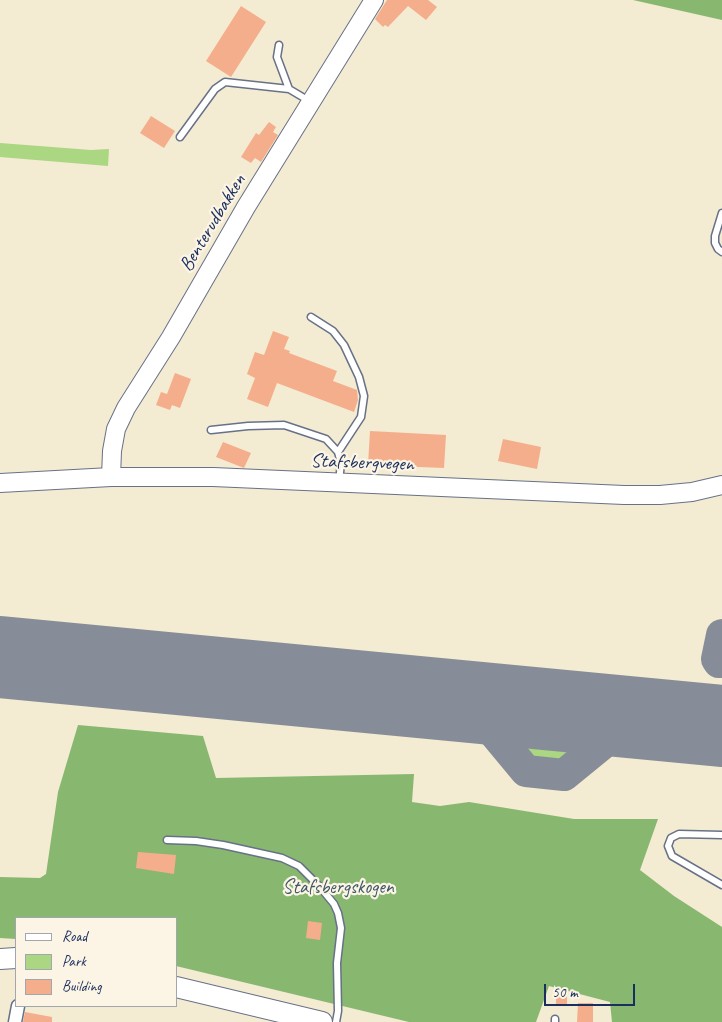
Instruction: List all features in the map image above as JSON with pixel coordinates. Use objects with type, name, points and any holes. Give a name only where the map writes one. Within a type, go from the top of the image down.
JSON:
[{"type":"main road","name":"Benterudbakken","points":[[111,477],[112,451],[116,429],[126,408],[171,337],[246,207],[374,0]]},
{"type":"main road","name":"Stafsbergvegen","points":[[0,483],[111,477],[213,477],[624,495],[660,495],[692,492],[722,485]]},
{"type":"main road","points":[[0,959],[15,958]]},
{"type":"main road","points":[[178,987],[322,1022]]},
{"type":"street","points":[[15,1022],[18,1007]]},
{"type":"lane","points":[[279,44],[277,58],[289,89]]},
{"type":"lane","points":[[180,137],[216,88],[225,82],[289,89],[312,103]]},
{"type":"lane","points":[[722,213],[715,236],[715,243],[722,252]]},
{"type":"lane","points":[[311,317],[333,331],[344,345],[359,376],[364,396],[361,417],[338,452]]},
{"type":"lane","points":[[211,430],[284,425],[326,439],[338,452],[341,463],[339,483]]},
{"type":"lane","points":[[722,835],[679,834],[672,838],[668,846],[672,856],[722,885]]},
{"type":"lane","points":[[167,840],[196,841],[224,845],[282,858],[299,866],[320,887],[334,904],[341,928],[337,963],[338,1011],[336,1022]]},
{"type":"green space","points":[[633,0],[722,0],[722,20]]},
{"type":"green space","points":[[0,143],[91,150],[109,149],[108,166],[0,157]]},
{"type":"green space","points":[[483,710],[617,724],[567,766],[526,761]]},
{"type":"green space","name":"Stafsbergskogen","points":[[78,725],[203,736],[216,778],[414,774],[412,802],[440,806],[469,802],[574,819],[658,819],[640,870],[674,896],[722,927],[722,1022],[612,1022],[610,1002],[549,986],[536,1022],[409,1022],[178,966],[178,917],[15,917],[15,939],[0,938],[0,877],[40,878],[46,874],[58,792]]},
{"type":"building","points":[[387,0],[428,0],[437,7],[426,20],[408,6],[388,27],[385,25],[383,27],[375,19]]},
{"type":"building","points":[[241,6],[266,22],[231,77],[206,61]]},
{"type":"building","points":[[151,116],[175,131],[164,148],[140,133]]},
{"type":"building","points":[[269,122],[276,127],[273,132],[278,135],[261,162],[255,158],[251,163],[241,157],[256,133],[259,135]]},
{"type":"building","points":[[273,331],[289,337],[284,349],[290,351],[289,353],[337,371],[333,381],[357,390],[358,400],[354,412],[277,383],[268,407],[247,399],[255,378],[247,374],[255,352],[264,355]]},
{"type":"building","points":[[175,373],[191,379],[180,408],[172,405],[170,410],[156,405],[161,392],[167,394]]},
{"type":"building","points":[[370,431],[446,435],[444,468],[368,465]]},
{"type":"building","points":[[503,439],[541,447],[537,469],[498,461]]},
{"type":"building","points":[[223,442],[251,453],[244,468],[216,457]]},
{"type":"building","points":[[138,852],[176,855],[174,874],[136,868]]},
{"type":"building","points":[[308,921],[322,923],[320,940],[306,938]]},
{"type":"building","points":[[556,990],[567,991],[567,1005],[556,1004]]},
{"type":"building","points":[[578,1003],[593,1003],[593,1022],[577,1022]]},
{"type":"building","points":[[25,1012],[52,1017],[52,1022],[23,1022]]},
{"type":"taxiway","points":[[722,635],[717,659],[719,662],[722,662]]},
{"type":"taxiway","points":[[467,700],[526,771],[564,775],[635,717]]},
{"type":"runway","points":[[0,657],[722,726]]}]
